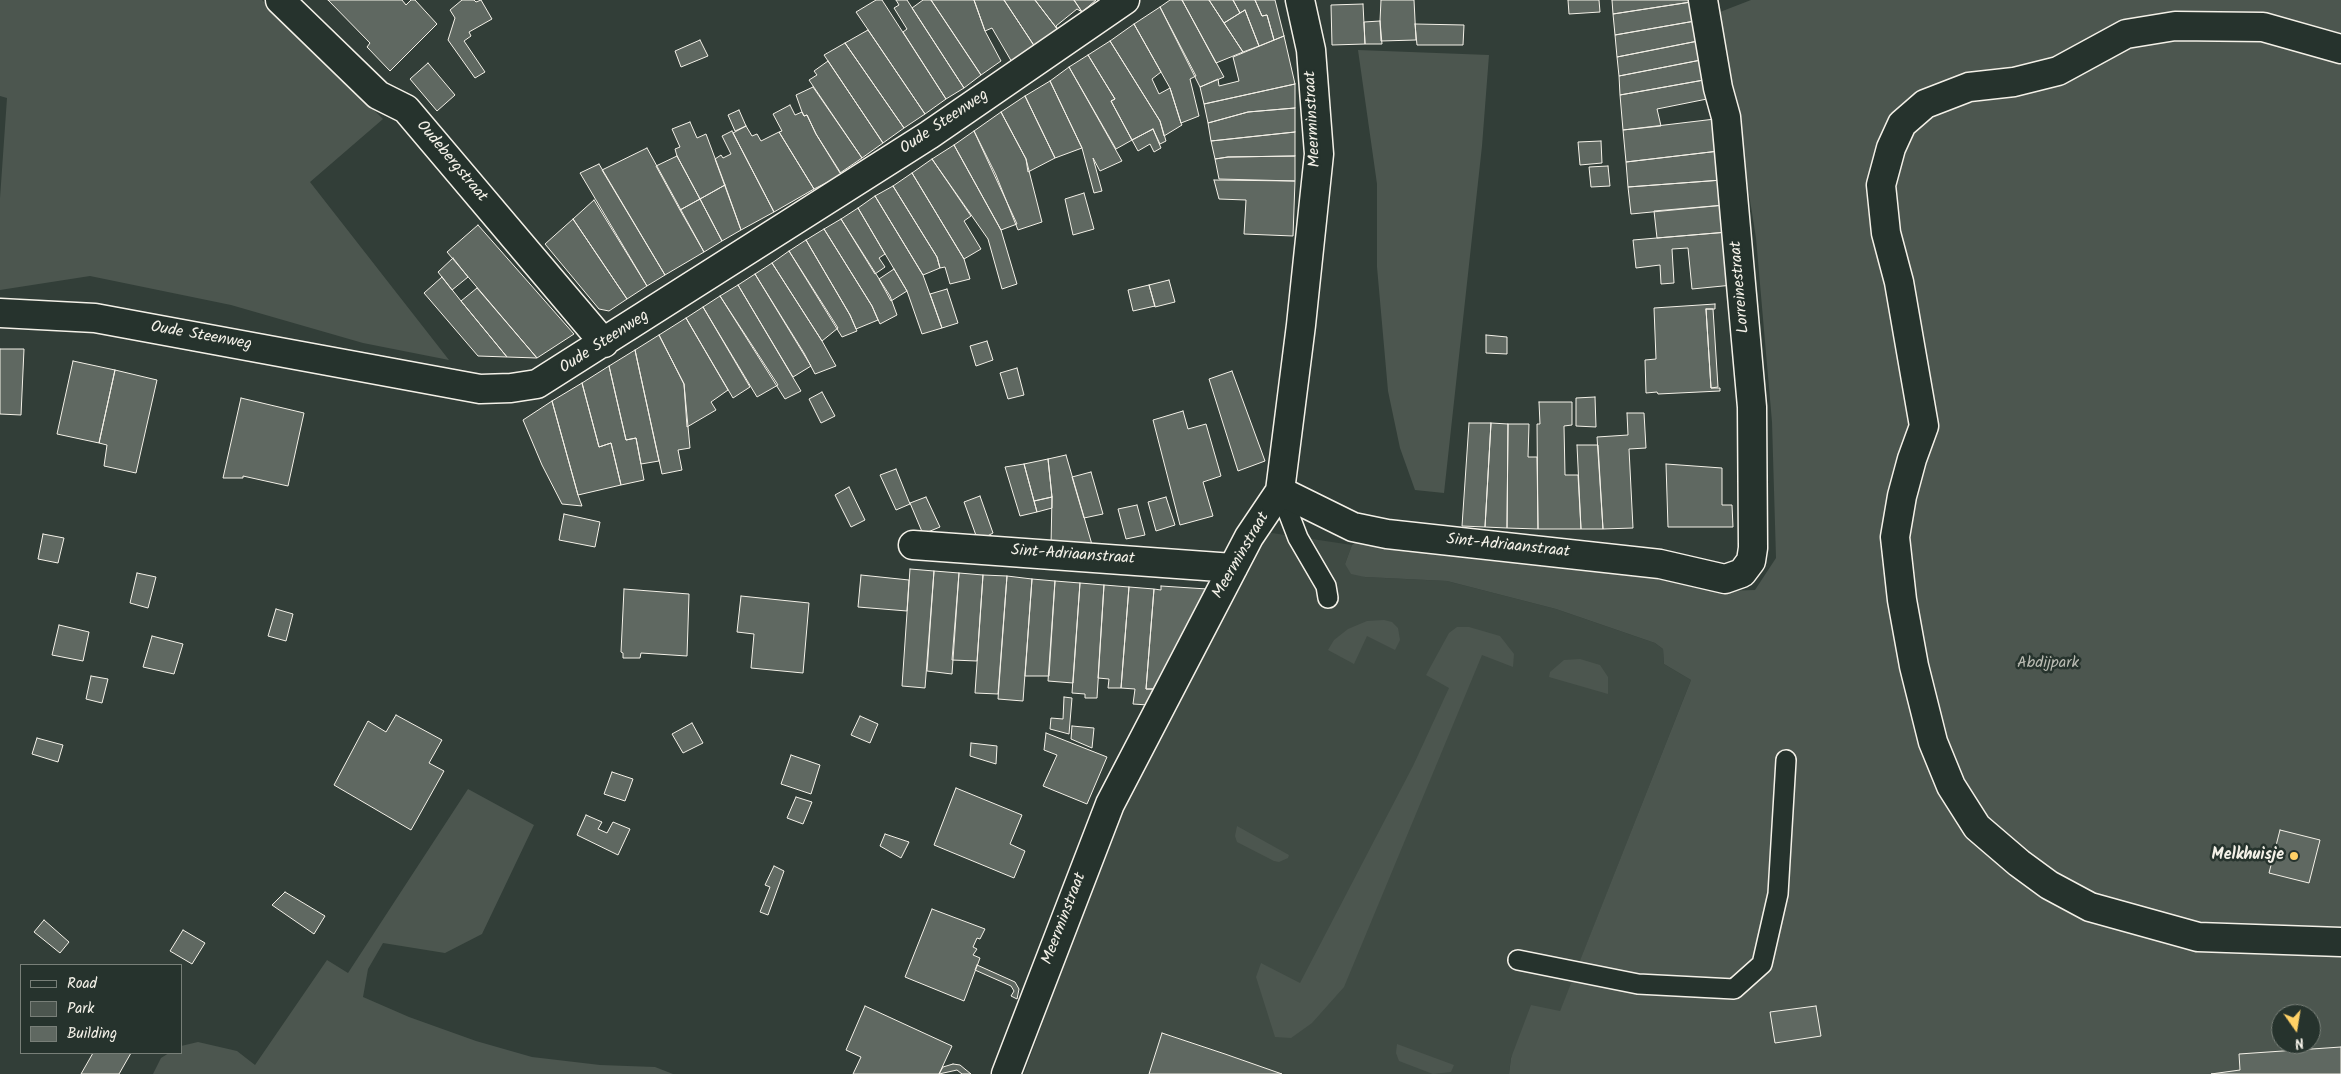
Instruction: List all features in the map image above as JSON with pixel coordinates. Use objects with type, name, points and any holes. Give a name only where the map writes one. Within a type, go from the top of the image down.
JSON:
[{"type":"street","name":"Oudebergstraat","points":[[280,0],[378,95],[406,109],[604,343]]},
{"type":"street","name":"Oude Steenweg","points":[[0,313],[95,318],[480,389],[511,388],[537,384],[929,135],[1125,0]]},
{"type":"street","name":"Meerminstraat","points":[[1006,1074],[1110,804],[1249,537],[1280,491],[1302,325],[1319,154],[1311,50],[1300,0]]},
{"type":"street","name":"Lorreinestraat","points":[[1703,0],[1718,88],[1726,117],[1752,407],[1753,548],[1751,561],[1742,573]]},
{"type":"street","points":[[2341,49],[2263,27],[2175,26],[2126,34],[2058,72],[2014,82],[1969,87],[1925,104],[1902,124],[1891,148],[1881,184],[1886,233],[1899,282],[1924,426],[1912,458],[1902,496],[1895,537],[1902,600],[1914,666],[1933,742],[1956,794],[1977,827],[2012,857],[2050,885],[2090,907],[2198,937],[2341,942]]},
{"type":"street","name":"Sint-Adriaanstraat","points":[[1280,491],[1353,527],[1387,534],[1660,564],[1725,579],[1742,573]]},
{"type":"street","name":"Sint-Adriaanstraat","points":[[913,545],[1233,568]]},
{"type":"lane","points":[[1280,491],[1298,538],[1326,586],[1328,598]]},
{"type":"lane","points":[[1518,960],[1638,984],[1734,989],[1762,964],[1778,894],[1786,760]]},
{"type":"shaded area","points":[[1272,533],[1352,545],[1345,564],[1365,577],[1447,581],[1556,609],[1655,643],[1663,649],[1664,664],[1691,680],[1560,1012],[1511,1057],[1509,1074],[1024,1074],[1109,840],[1259,534]]},
{"type":"green space","points":[[0,0],[262,0],[383,119],[310,182],[449,360],[363,343],[231,305],[90,276],[0,290],[0,198],[7,98],[0,96]]},
{"type":"green space","name":"Abdijpark","points":[[1751,0],[2341,0],[2341,1074],[1509,1074],[1511,1058],[1531,1005],[1560,1011],[1691,680],[1664,664],[1663,649],[1655,643],[1556,609],[1447,581],[1365,577],[1351,574],[1345,564],[1352,545],[1358,540],[1617,572],[1724,591],[1755,590],[1776,558],[1772,422],[1756,238],[1720,12]]},
{"type":"green space","points":[[1358,50],[1489,55],[1482,146],[1444,493],[1415,490],[1400,448],[1388,391],[1377,267],[1377,184]]},
{"type":"green space","points":[[1384,620],[1392,622],[1398,628],[1400,640],[1395,650],[1367,636],[1354,664],[1328,650],[1334,640],[1348,629],[1367,621]]},
{"type":"green space","points":[[1457,627],[1469,627],[1500,636],[1514,654],[1513,667],[1482,655],[1344,987],[1312,1023],[1291,1038],[1275,1037],[1256,977],[1261,963],[1300,983],[1413,766],[1449,688],[1426,675],[1449,633]]},
{"type":"green space","points":[[1580,659],[1600,665],[1608,677],[1608,694],[1549,677],[1550,672],[1564,660]]},
{"type":"green space","points":[[468,789],[534,825],[482,934],[445,953],[383,943],[368,969],[363,997],[409,1017],[476,1041],[532,1057],[600,1065],[655,1067],[673,1074],[153,1074],[161,1058],[167,1054],[182,1054],[182,1046],[198,1042],[237,1051],[255,1065],[327,960],[348,973]]},
{"type":"green space","points":[[1237,826],[1289,855],[1288,858],[1279,862],[1274,861],[1237,842],[1235,836]]},
{"type":"green space","points":[[1397,1044],[1454,1065],[1451,1072],[1433,1074],[1399,1061],[1396,1053]]},
{"type":"building","points":[[328,0],[402,0],[406,5],[411,0],[415,0],[437,24],[390,71],[367,47],[370,43]]},
{"type":"building","points":[[462,0],[474,0],[476,2],[481,0],[492,19],[469,32],[471,36],[464,41],[485,72],[475,78],[448,40],[455,18],[450,10]]},
{"type":"building","points":[[876,0],[882,0],[946,99],[925,114],[856,12]]},
{"type":"building","points":[[896,0],[907,0],[964,88],[946,99],[903,32],[907,29],[894,8],[899,5]]},
{"type":"building","points":[[923,0],[931,0],[981,75],[964,88],[912,8]]},
{"type":"building","points":[[931,0],[974,0],[985,31],[1001,61],[981,75]]},
{"type":"building","points":[[974,0],[1004,0],[1035,47],[1013,64],[992,28],[985,31]]},
{"type":"building","points":[[1004,0],[1035,0],[1058,30],[1035,47]]},
{"type":"building","points":[[1035,0],[1074,0],[1082,12],[1077,9],[1056,26],[1058,30]]},
{"type":"building","points":[[1074,0],[1096,0],[1082,12]]},
{"type":"building","points":[[1170,0],[1182,0],[1224,77],[1200,87],[1160,7]]},
{"type":"building","points":[[1182,0],[1209,0],[1243,52],[1216,63]]},
{"type":"building","points":[[1209,0],[1233,0],[1240,13],[1224,23]]},
{"type":"building","points":[[1233,0],[1255,0],[1262,16],[1267,15],[1274,40],[1259,46],[1245,10],[1240,13]]},
{"type":"building","points":[[1255,0],[1275,0],[1284,36],[1274,40],[1267,15],[1262,16]]},
{"type":"building","points":[[1381,0],[1414,0],[1416,40],[1381,41]]},
{"type":"building","points":[[1568,0],[1599,0],[1600,12],[1569,14]]},
{"type":"building","points":[[1612,0],[1691,0],[1691,2],[1613,14]]},
{"type":"building","points":[[1691,2],[1695,21],[1615,35],[1613,14]]},
{"type":"building","points":[[1363,4],[1365,44],[1332,45],[1331,5]]},
{"type":"building","points":[[1160,7],[1196,76],[1190,79],[1199,116],[1181,123],[1170,88],[1134,24]]},
{"type":"building","points":[[1245,10],[1259,46],[1243,52],[1224,23]]},
{"type":"building","points":[[1380,21],[1382,44],[1365,44],[1364,22]]},
{"type":"building","points":[[1695,21],[1698,41],[1617,57],[1615,35]]},
{"type":"building","points":[[1134,24],[1161,72],[1152,79],[1159,94],[1170,88],[1182,125],[1164,136],[1160,121],[1110,41]]},
{"type":"building","points":[[1415,24],[1464,25],[1463,45],[1417,45]]},
{"type":"building","points":[[868,30],[925,114],[904,128],[845,43]]},
{"type":"building","points":[[1284,36],[1295,84],[1204,104],[1200,87],[1218,79],[1219,86],[1239,81],[1233,57]]},
{"type":"building","points":[[700,40],[708,56],[681,67],[675,51]]},
{"type":"building","points":[[1110,41],[1160,121],[1166,141],[1160,144],[1153,129],[1132,140],[1111,101],[1115,99],[1088,55]]},
{"type":"building","points":[[1698,41],[1701,60],[1619,76],[1617,57]]},
{"type":"building","points":[[845,43],[904,128],[883,143],[824,55]]},
{"type":"building","points":[[1088,55],[1115,99],[1111,101],[1132,140],[1116,149],[1069,67]]},
{"type":"building","points":[[1701,60],[1704,80],[1620,95],[1619,76]]},
{"type":"building","points":[[828,61],[883,143],[862,158],[809,80],[817,75],[814,71]]},
{"type":"building","points":[[428,63],[455,95],[437,111],[410,79]]},
{"type":"building","points":[[1069,67],[1122,161],[1100,171],[1093,158],[1102,191],[1094,193],[1082,148],[1050,81]]},
{"type":"building","points":[[1704,80],[1707,99],[1657,109],[1661,126],[1623,130],[1620,95]]},
{"type":"building","points":[[1050,81],[1082,148],[1055,158],[1025,96]]},
{"type":"building","points":[[1295,84],[1295,108],[1248,112],[1208,123],[1204,104]]},
{"type":"building","points":[[813,87],[862,158],[840,173],[816,134],[807,115],[804,116],[796,95]]},
{"type":"building","points":[[1025,96],[1055,158],[1028,172],[1026,159],[1001,112]]},
{"type":"building","points":[[790,105],[795,115],[802,112],[804,116],[807,115],[816,134],[842,175],[814,189],[779,132],[782,131],[773,114]]},
{"type":"building","points":[[1295,108],[1295,132],[1211,141],[1208,123],[1248,112]]},
{"type":"building","points":[[739,110],[746,126],[735,131],[728,115]]},
{"type":"building","points":[[1001,112],[1026,159],[1042,222],[1018,230],[996,175],[974,131]]},
{"type":"building","points":[[1715,119],[1719,151],[1626,162],[1623,130]]},
{"type":"building","points":[[690,122],[697,138],[706,134],[725,185],[700,199],[677,156],[675,149],[680,147],[672,129]]},
{"type":"building","points":[[746,126],[752,136],[757,134],[761,141],[779,132],[814,189],[774,212],[733,133]]},
{"type":"building","points":[[1153,129],[1161,148],[1154,152],[1150,144],[1138,151],[1132,140]]},
{"type":"building","points":[[732,131],[774,212],[741,230],[715,159],[721,155],[723,158],[731,154],[722,136]]},
{"type":"building","points":[[974,131],[1017,224],[1001,230],[954,145]]},
{"type":"building","points":[[1295,132],[1295,156],[1228,157],[1215,159],[1211,141]]},
{"type":"building","points":[[1601,141],[1602,163],[1580,165],[1578,142]]},
{"type":"building","points":[[954,145],[1001,230],[1017,284],[1002,289],[988,239],[932,159]]},
{"type":"building","points":[[647,148],[704,252],[665,275],[602,170]]},
{"type":"building","points":[[1719,151],[1722,180],[1628,187],[1626,162]]},
{"type":"building","points":[[677,156],[700,199],[680,210],[656,166]]},
{"type":"building","points":[[1295,156],[1295,181],[1219,179],[1215,159],[1228,157]]},
{"type":"building","points":[[932,159],[971,216],[964,221],[981,249],[964,259],[912,173]]},
{"type":"building","points":[[599,164],[665,275],[647,286],[580,173]]},
{"type":"building","points":[[1608,166],[1610,186],[1591,187],[1589,167]]},
{"type":"building","points":[[912,173],[964,259],[970,279],[950,284],[945,267],[940,268],[937,257],[893,186]]},
{"type":"building","points":[[1214,180],[1295,181],[1293,236],[1244,234],[1246,200],[1219,199]]},
{"type":"building","points":[[1722,180],[1725,205],[1631,214],[1628,187]]},
{"type":"building","points":[[725,185],[741,230],[722,241],[700,199]]},
{"type":"building","points":[[893,186],[937,257],[940,268],[923,275],[875,196]]},
{"type":"building","points":[[1084,193],[1094,229],[1073,235],[1065,199]]},
{"type":"building","points":[[875,196],[923,275],[942,328],[922,334],[907,291],[858,208]]},
{"type":"building","points":[[700,199],[722,241],[704,252],[680,210]]},
{"type":"building","points":[[594,200],[647,286],[627,299],[573,219]]},
{"type":"building","points":[[1725,205],[1728,232],[1657,238],[1654,211]]},
{"type":"building","points":[[858,208],[885,254],[879,258],[885,267],[875,274],[841,219]]},
{"type":"building","points":[[573,219],[627,299],[609,311],[599,309],[545,244]]},
{"type":"building","points":[[841,219],[890,296],[897,315],[880,324],[872,306],[824,229]]},
{"type":"building","points":[[478,225],[574,334],[537,358],[447,252]]},
{"type":"building","points":[[824,229],[872,306],[878,320],[856,329],[850,315],[806,240]]},
{"type":"building","points":[[1728,232],[1733,285],[1692,289],[1688,248],[1672,249],[1674,283],[1661,284],[1660,265],[1636,268],[1633,240]]},
{"type":"building","points":[[806,240],[850,315],[857,331],[842,337],[789,251]]},
{"type":"building","points":[[789,251],[838,328],[822,341],[772,263]]},
{"type":"building","points":[[453,258],[468,277],[452,290],[438,272]]},
{"type":"building","points":[[772,263],[836,366],[815,374],[755,274]]},
{"type":"building","points":[[894,269],[907,291],[891,301],[879,279]]},
{"type":"building","points":[[755,274],[811,366],[793,377],[738,285]]},
{"type":"building","points":[[442,277],[507,357],[478,356],[424,293]]},
{"type":"building","points":[[1169,280],[1175,302],[1155,307],[1149,285]]},
{"type":"building","points":[[738,285],[801,391],[785,399],[720,296]]},
{"type":"building","points":[[1149,285],[1155,306],[1133,311],[1128,290]]},
{"type":"building","points":[[477,288],[537,358],[507,357],[461,301]]},
{"type":"building","points":[[947,289],[958,323],[942,328],[930,294]]},
{"type":"building","points":[[720,296],[778,385],[757,397],[703,307]]},
{"type":"building","points":[[1715,304],[1715,309],[1706,309],[1711,388],[1720,388],[1720,391],[1646,393],[1645,360],[1656,359],[1654,308]]},
{"type":"building","points":[[703,307],[750,387],[733,398],[686,318]]},
{"type":"building","points":[[1706,309],[1713,309],[1718,387],[1711,388]]},
{"type":"building","points":[[686,318],[728,390],[711,402],[716,410],[687,427],[684,384],[659,335]]},
{"type":"building","points":[[659,335],[684,384],[690,448],[678,450],[682,470],[662,474],[635,350]]},
{"type":"building","points":[[1486,335],[1507,337],[1507,354],[1486,353]]},
{"type":"building","points":[[987,341],[993,360],[976,366],[970,346]]},
{"type":"building","points":[[0,349],[24,349],[21,415],[0,414]]},
{"type":"building","points":[[635,350],[659,461],[641,464],[636,438],[626,440],[609,366]]},
{"type":"building","points":[[73,361],[115,370],[99,443],[57,434]]},
{"type":"building","points":[[609,366],[626,440],[636,438],[644,480],[621,485],[611,443],[599,447],[582,383]]},
{"type":"building","points":[[1017,368],[1024,395],[1008,399],[1000,373]]},
{"type":"building","points":[[115,370],[157,380],[136,473],[104,466],[107,445],[99,443]]},
{"type":"building","points":[[1232,371],[1265,461],[1238,471],[1209,379]]},
{"type":"building","points":[[582,383],[599,447],[611,443],[621,485],[578,495],[552,401]]},
{"type":"building","points":[[822,392],[835,416],[821,423],[809,399]]},
{"type":"building","points":[[1595,397],[1596,427],[1576,426],[1576,398]]},
{"type":"building","points":[[241,398],[304,413],[288,486],[243,476],[243,478],[223,478]]},
{"type":"building","points":[[552,401],[582,506],[562,504],[542,465],[523,420]]},
{"type":"building","points":[[1539,402],[1572,402],[1572,425],[1564,426],[1565,475],[1578,475],[1581,529],[1538,529],[1537,424],[1540,424]]},
{"type":"building","points":[[1183,411],[1188,429],[1206,424],[1221,476],[1203,482],[1213,516],[1180,525],[1153,420]]},
{"type":"building","points":[[1627,413],[1644,413],[1646,448],[1629,449],[1633,528],[1603,529],[1597,437],[1628,435]]},
{"type":"building","points":[[1469,423],[1491,423],[1485,527],[1462,526]]},
{"type":"building","points":[[1491,423],[1508,424],[1507,528],[1485,527]]},
{"type":"building","points":[[1508,424],[1529,424],[1528,457],[1537,457],[1538,529],[1507,528]]},
{"type":"building","points":[[1577,445],[1598,445],[1603,529],[1581,529]]},
{"type":"building","points":[[1066,455],[1093,548],[1051,545],[1052,497],[1048,459]]},
{"type":"building","points":[[1048,459],[1052,497],[1034,501],[1024,464]]},
{"type":"building","points":[[1024,464],[1037,512],[1020,516],[1005,467]]},
{"type":"building","points":[[1666,464],[1722,468],[1722,505],[1732,505],[1733,527],[1668,527]]},
{"type":"building","points":[[896,469],[910,504],[896,510],[880,475]]},
{"type":"building","points":[[1091,472],[1103,514],[1084,518],[1072,477]]},
{"type":"building","points":[[849,487],[865,520],[851,527],[835,495]]},
{"type":"building","points":[[980,496],[993,533],[978,541],[964,502]]},
{"type":"building","points":[[926,497],[940,527],[923,534],[910,503]]},
{"type":"building","points":[[1052,497],[1052,508],[1037,512],[1034,501]]},
{"type":"building","points":[[1166,497],[1175,525],[1156,531],[1148,502]]},
{"type":"building","points":[[1137,505],[1145,535],[1126,539],[1118,509]]},
{"type":"building","points":[[564,514],[600,522],[595,547],[559,540]]},
{"type":"building","points":[[43,534],[64,538],[58,563],[38,559]]},
{"type":"building","points":[[910,569],[934,571],[925,688],[902,686]]},
{"type":"building","points":[[934,571],[959,573],[952,674],[927,671]]},
{"type":"building","points":[[137,573],[156,577],[148,608],[130,603]]},
{"type":"building","points":[[959,573],[983,575],[977,661],[952,660]]},
{"type":"building","points":[[861,575],[909,580],[907,611],[858,607]]},
{"type":"building","points":[[983,575],[1007,576],[998,694],[975,693]]},
{"type":"building","points":[[1007,576],[1032,579],[1023,701],[998,699]]},
{"type":"building","points":[[1032,579],[1055,581],[1049,676],[1025,676]]},
{"type":"building","points":[[1055,581],[1080,583],[1073,683],[1048,681]]},
{"type":"building","points":[[1080,583],[1104,585],[1097,698],[1085,698],[1085,694],[1072,693]]},
{"type":"building","points":[[1104,585],[1129,587],[1121,688],[1108,688],[1109,679],[1098,678]]},
{"type":"building","points":[[1161,586],[1207,589],[1155,689],[1146,689],[1154,589],[1161,590]]},
{"type":"building","points":[[1129,587],[1154,589],[1146,689],[1155,689],[1148,705],[1133,704],[1135,689],[1121,688]]},
{"type":"building","points":[[624,589],[689,594],[687,656],[641,653],[640,658],[623,658],[623,653],[621,652]]},
{"type":"building","points":[[741,596],[809,603],[803,673],[751,668],[754,634],[737,632]]},
{"type":"building","points":[[276,609],[293,614],[286,641],[268,636]]},
{"type":"building","points":[[59,625],[89,632],[83,661],[52,655]]},
{"type":"building","points":[[152,636],[183,644],[174,674],[143,667]]},
{"type":"building","points":[[91,676],[108,679],[102,703],[86,699]]},
{"type":"building","points":[[1064,697],[1072,698],[1069,734],[1050,729],[1051,718],[1063,719]]},
{"type":"building","points":[[396,715],[442,740],[429,763],[444,771],[411,830],[334,785],[368,721],[386,732]]},
{"type":"building","points":[[860,716],[878,724],[870,743],[851,735]]},
{"type":"building","points":[[692,723],[703,743],[683,753],[672,734]]},
{"type":"building","points":[[1072,726],[1094,728],[1092,748],[1071,739]]},
{"type":"building","points":[[1046,733],[1107,757],[1087,804],[1043,786],[1057,755],[1044,750]]},
{"type":"building","points":[[37,738],[63,745],[58,762],[32,754]]},
{"type":"building","points":[[971,743],[997,746],[996,764],[970,756]]},
{"type":"building","points":[[791,755],[820,765],[811,794],[781,784]]},
{"type":"building","points":[[612,772],[633,779],[625,801],[604,794]]},
{"type":"building","points":[[956,788],[1022,815],[1010,844],[1025,851],[1014,878],[934,845]]},
{"type":"building","points":[[796,797],[812,802],[803,824],[787,818]]},
{"type":"building","points":[[586,815],[602,822],[598,829],[607,833],[613,822],[630,829],[618,855],[577,835]]},
{"type":"building","name":"Melkhuisje","points":[[2280,830],[2320,840],[2309,883],[2269,873]]},
{"type":"building","points":[[885,834],[909,842],[901,858],[880,846]]},
{"type":"building","points":[[774,866],[784,871],[768,915],[760,912],[770,887],[765,885]]},
{"type":"building","points":[[285,892],[325,916],[314,934],[272,905]]},
{"type":"building","points":[[932,909],[985,929],[980,939],[977,938],[973,947],[977,949],[973,955],[980,958],[964,1001],[905,977]]},
{"type":"building","points":[[44,920],[69,942],[60,953],[34,932]]},
{"type":"building","points":[[183,930],[205,943],[192,964],[170,951]]},
{"type":"building","points":[[977,965],[1015,982],[1019,989],[1017,999],[1011,996],[1014,991],[1011,986],[975,970]]},
{"type":"building","points":[[865,1006],[952,1046],[939,1074],[853,1074],[861,1057],[846,1050]]},
{"type":"building","points":[[1816,1006],[1821,1036],[1775,1043],[1770,1012]]},
{"type":"building","points":[[1162,1033],[1225,1054],[1282,1074],[1149,1074]]},
{"type":"building","points":[[2341,1047],[2341,1074],[2211,1074],[2240,1070],[2239,1054],[2271,1052],[2271,1054],[2321,1054],[2321,1048]]},
{"type":"building","points":[[92,1054],[130,1054],[119,1074],[81,1074]]},
{"type":"building","points":[[953,1064],[960,1065],[971,1074],[962,1074],[957,1070],[939,1074],[943,1067]]},
{"type":"place","name":"Melkhuisje","points":[[2294,856]]}]
